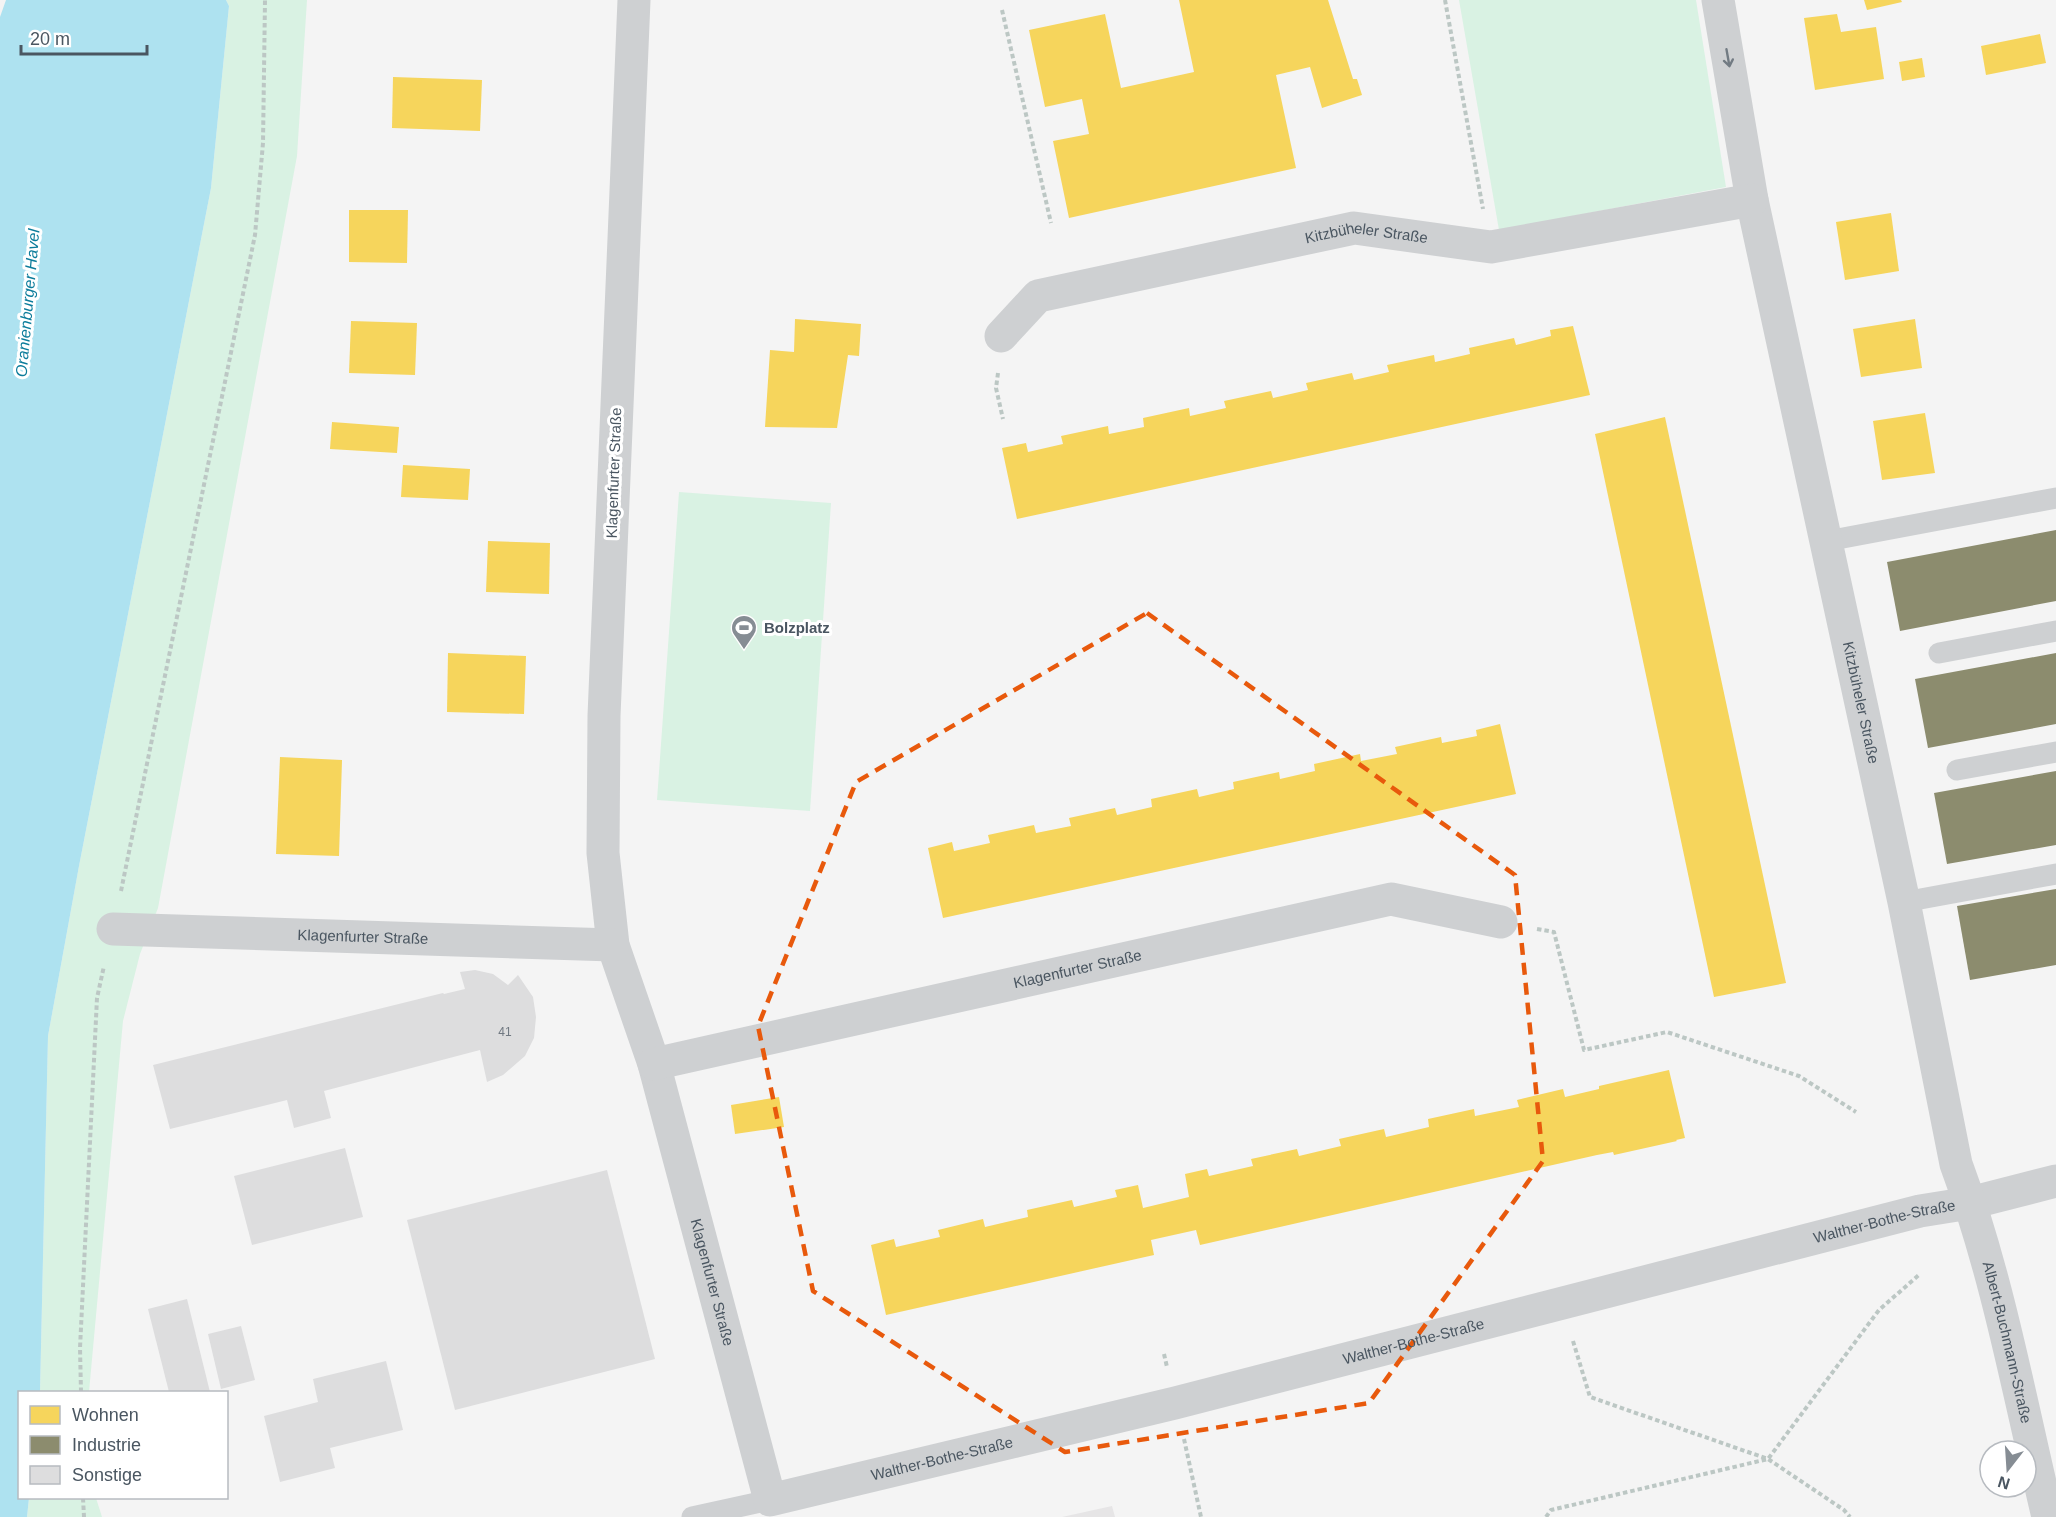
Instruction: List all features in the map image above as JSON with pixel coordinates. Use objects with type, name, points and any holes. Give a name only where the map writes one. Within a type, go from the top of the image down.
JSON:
[{"type":"street","name":"Klagenfurter Straße","points":[[634,0],[604,716],[603,853],[613,945],[654,1064],[770,1500]]},
{"type":"street","name":"Kitzbüheler Straße","points":[[1718,0],[1752,200],[1904,902],[1956,1164],[1970,1203]]},
{"type":"street","name":"Kitzbüheler Straße","points":[[1001,336],[1038,296],[1354,228],[1491,247],[1752,200]]},
{"type":"street","name":"Klagenfurter Straße","points":[[654,1064],[1391,899],[1501,922]]},
{"type":"street","name":"Klagenfurter Straße","points":[[113,929],[613,945]]},
{"type":"street","name":"Walther-Bothe-Straße","points":[[770,1500],[1175,1403],[1908,1214],[1970,1203],[2056,1181]]},
{"type":"street","name":"Albert-Buchmann-Straße","points":[[1970,1203],[1988,1262],[2048,1517]]},
{"type":"lane","points":[[1827,541],[2056,498]]},
{"type":"lane","points":[[1939,653],[2056,631]]},
{"type":"lane","points":[[1957,771],[2056,752]]},
{"type":"lane","points":[[1904,902],[2056,874]]},
{"type":"lane","points":[[692,1517],[770,1500]]},
{"type":"path","points":[[81,1391],[80,1348],[97,998],[255,235],[263,143],[265,0]]},
{"type":"path","points":[[1445,0],[1484,214]]},
{"type":"path","points":[[1002,10],[1051,223]]},
{"type":"path","points":[[1001,336],[996,388],[1003,419]]},
{"type":"path","points":[[1501,922],[1554,932],[1584,1050],[1667,1032],[1799,1076],[1856,1112]]},
{"type":"path","points":[[1546,1517],[1551,1510],[1768,1460],[1880,1310],[1920,1274]]},
{"type":"path","points":[[1578,1360],[1590,1397],[1768,1460],[1844,1510],[1850,1517]]},
{"type":"path","points":[[1189,1458],[1201,1517]]},
{"type":"path","points":[[83,1499],[84,1517]]},
{"type":"highlighted area","points":[[1147,613],[1515,875],[1543,1161],[1369,1403],[1065,1452],[813,1291],[758,1026],[856,782]]},
{"type":"shaded area","points":[[1112,1506],[1115,1517],[1062,1517]]},
{"type":"green space","points":[[226,0],[307,0],[297,156],[158,908],[140,954],[123,1021],[89,1391],[40,1391],[48,1036],[211,188],[229,6]]},
{"type":"green space","points":[[1459,0],[1696,0],[1726,187],[1499,230]]},
{"type":"green space","name":"Bolzplatz","points":[[679,492],[831,503],[810,811],[657,800]]},
{"type":"green space","points":[[29,1499],[96,1499],[102,1517],[27,1517]]},
{"type":"water","name":"Oranienburger Havel","points":[[6,0],[226,0],[229,6],[211,188],[48,1036],[40,1391],[18,1391],[18,1499],[29,1499],[27,1517],[0,1517],[0,17]]},
{"type":"building: Wohnen","points":[[1179,0],[1328,0],[1353,79],[1357,79],[1362,95],[1322,108],[1310,67],[1276,75],[1296,168],[1069,218],[1053,141],[1089,134],[1082,99],[1045,107],[1029,30],[1105,14],[1121,88],[1194,72]]},
{"type":"building: Wohnen","points":[[1864,0],[1901,0],[1902,2],[1867,10]]},
{"type":"building: Wohnen","points":[[1837,14],[1841,32],[1876,27],[1884,79],[1815,90],[1804,18]]},
{"type":"building: Wohnen","points":[[2040,34],[2046,63],[1986,75],[1981,46]]},
{"type":"building: Wohnen","points":[[1922,58],[1925,77],[1902,81],[1899,62]]},
{"type":"building: Wohnen","points":[[393,77],[482,80],[480,131],[392,128]]},
{"type":"building: Wohnen","points":[[349,210],[408,210],[407,263],[349,262]]},
{"type":"building: Wohnen","points":[[1891,213],[1899,271],[1845,280],[1836,222]]},
{"type":"building: Wohnen","points":[[795,319],[861,324],[859,356],[848,355],[837,428],[765,427],[770,350],[794,352]]},
{"type":"building: Wohnen","points":[[1915,319],[1922,368],[1861,377],[1853,329]]},
{"type":"building: Wohnen","points":[[351,321],[417,323],[415,375],[349,373]]},
{"type":"building: Wohnen","points":[[1573,326],[1590,395],[1017,519],[1002,448],[1026,443],[1028,452],[1063,444],[1061,436],[1108,426],[1109,434],[1144,427],[1143,418],[1189,408],[1190,416],[1226,408],[1224,401],[1271,391],[1273,398],[1308,390],[1306,383],[1352,373],[1354,380],[1389,372],[1387,365],[1434,355],[1435,362],[1470,354],[1469,348],[1514,338],[1516,345],[1551,336],[1550,330]]},
{"type":"building: Wohnen","points":[[1925,413],[1935,473],[1882,480],[1873,421]]},
{"type":"building: Wohnen","points":[[1665,417],[1786,983],[1714,997],[1595,434]]},
{"type":"building: Wohnen","points":[[332,422],[399,427],[397,453],[330,449]]},
{"type":"building: Wohnen","points":[[403,465],[470,469],[468,500],[401,497]]},
{"type":"building: Wohnen","points":[[488,541],[550,543],[549,594],[486,592]]},
{"type":"building: Wohnen","points":[[448,653],[526,656],[524,714],[447,712]]},
{"type":"building: Wohnen","points":[[1500,724],[1516,794],[943,918],[928,848],[952,842],[954,851],[990,843],[988,835],[1034,825],[1036,833],[1071,826],[1069,818],[1115,808],[1117,815],[1152,807],[1151,799],[1197,789],[1199,797],[1234,789],[1233,782],[1279,772],[1280,779],[1315,771],[1314,764],[1360,754],[1361,761],[1397,754],[1395,747],[1441,737],[1442,743],[1477,736],[1476,730]]},
{"type":"building: Wohnen","points":[[280,757],[342,760],[339,856],[276,854]]},
{"type":"building: Wohnen","points":[[1669,1070],[1685,1138],[1677,1141],[1614,1155],[1613,1152],[1597,1155],[1200,1245],[1196,1230],[1151,1240],[1154,1255],[886,1315],[871,1245],[894,1239],[896,1247],[940,1237],[938,1230],[983,1219],[985,1227],[1028,1217],[1027,1210],[1072,1200],[1074,1207],[1117,1197],[1115,1190],[1138,1185],[1143,1208],[1189,1197],[1185,1174],[1207,1169],[1209,1176],[1253,1166],[1251,1159],[1297,1149],[1299,1156],[1341,1146],[1339,1139],[1384,1129],[1386,1137],[1429,1127],[1428,1119],[1474,1109],[1475,1116],[1519,1107],[1517,1100],[1563,1089],[1565,1097],[1599,1089],[1599,1086]]},
{"type":"building: Wohnen","points":[[779,1097],[784,1127],[735,1134],[731,1105]]},
{"type":"building: Industrie","points":[[2056,530],[2056,601],[1900,631],[1887,562]]},
{"type":"building: Industrie","points":[[2056,653],[2056,724],[1928,748],[1915,679]]},
{"type":"building: Industrie","points":[[2056,771],[2056,845],[1947,864],[1934,793]]},
{"type":"building: Industrie","points":[[2056,889],[2056,965],[1970,980],[1957,906]]},
{"type":"building: Sonstige","points":[[475,970],[493,974],[508,985],[518,975],[533,997],[536,1017],[534,1038],[525,1056],[503,1075],[487,1082],[480,1050],[324,1091],[331,1118],[294,1128],[287,1100],[170,1129],[153,1065],[465,989],[460,972]]},
{"type":"building: Sonstige","points":[[345,1148],[363,1217],[252,1245],[234,1176]]},
{"type":"building: Sonstige","points":[[607,1170],[655,1359],[455,1410],[407,1220]]},
{"type":"building: Sonstige","points":[[187,1299],[210,1391],[169,1391],[148,1309]]},
{"type":"building: Sonstige","points":[[241,1326],[255,1380],[221,1389],[208,1334]]},
{"type":"building: Sonstige","points":[[386,1361],[403,1430],[330,1448],[335,1468],[280,1482],[264,1416],[318,1402],[313,1379]]},
{"type":"place","name":"Bolzplatz","points":[[744,651]]}]
